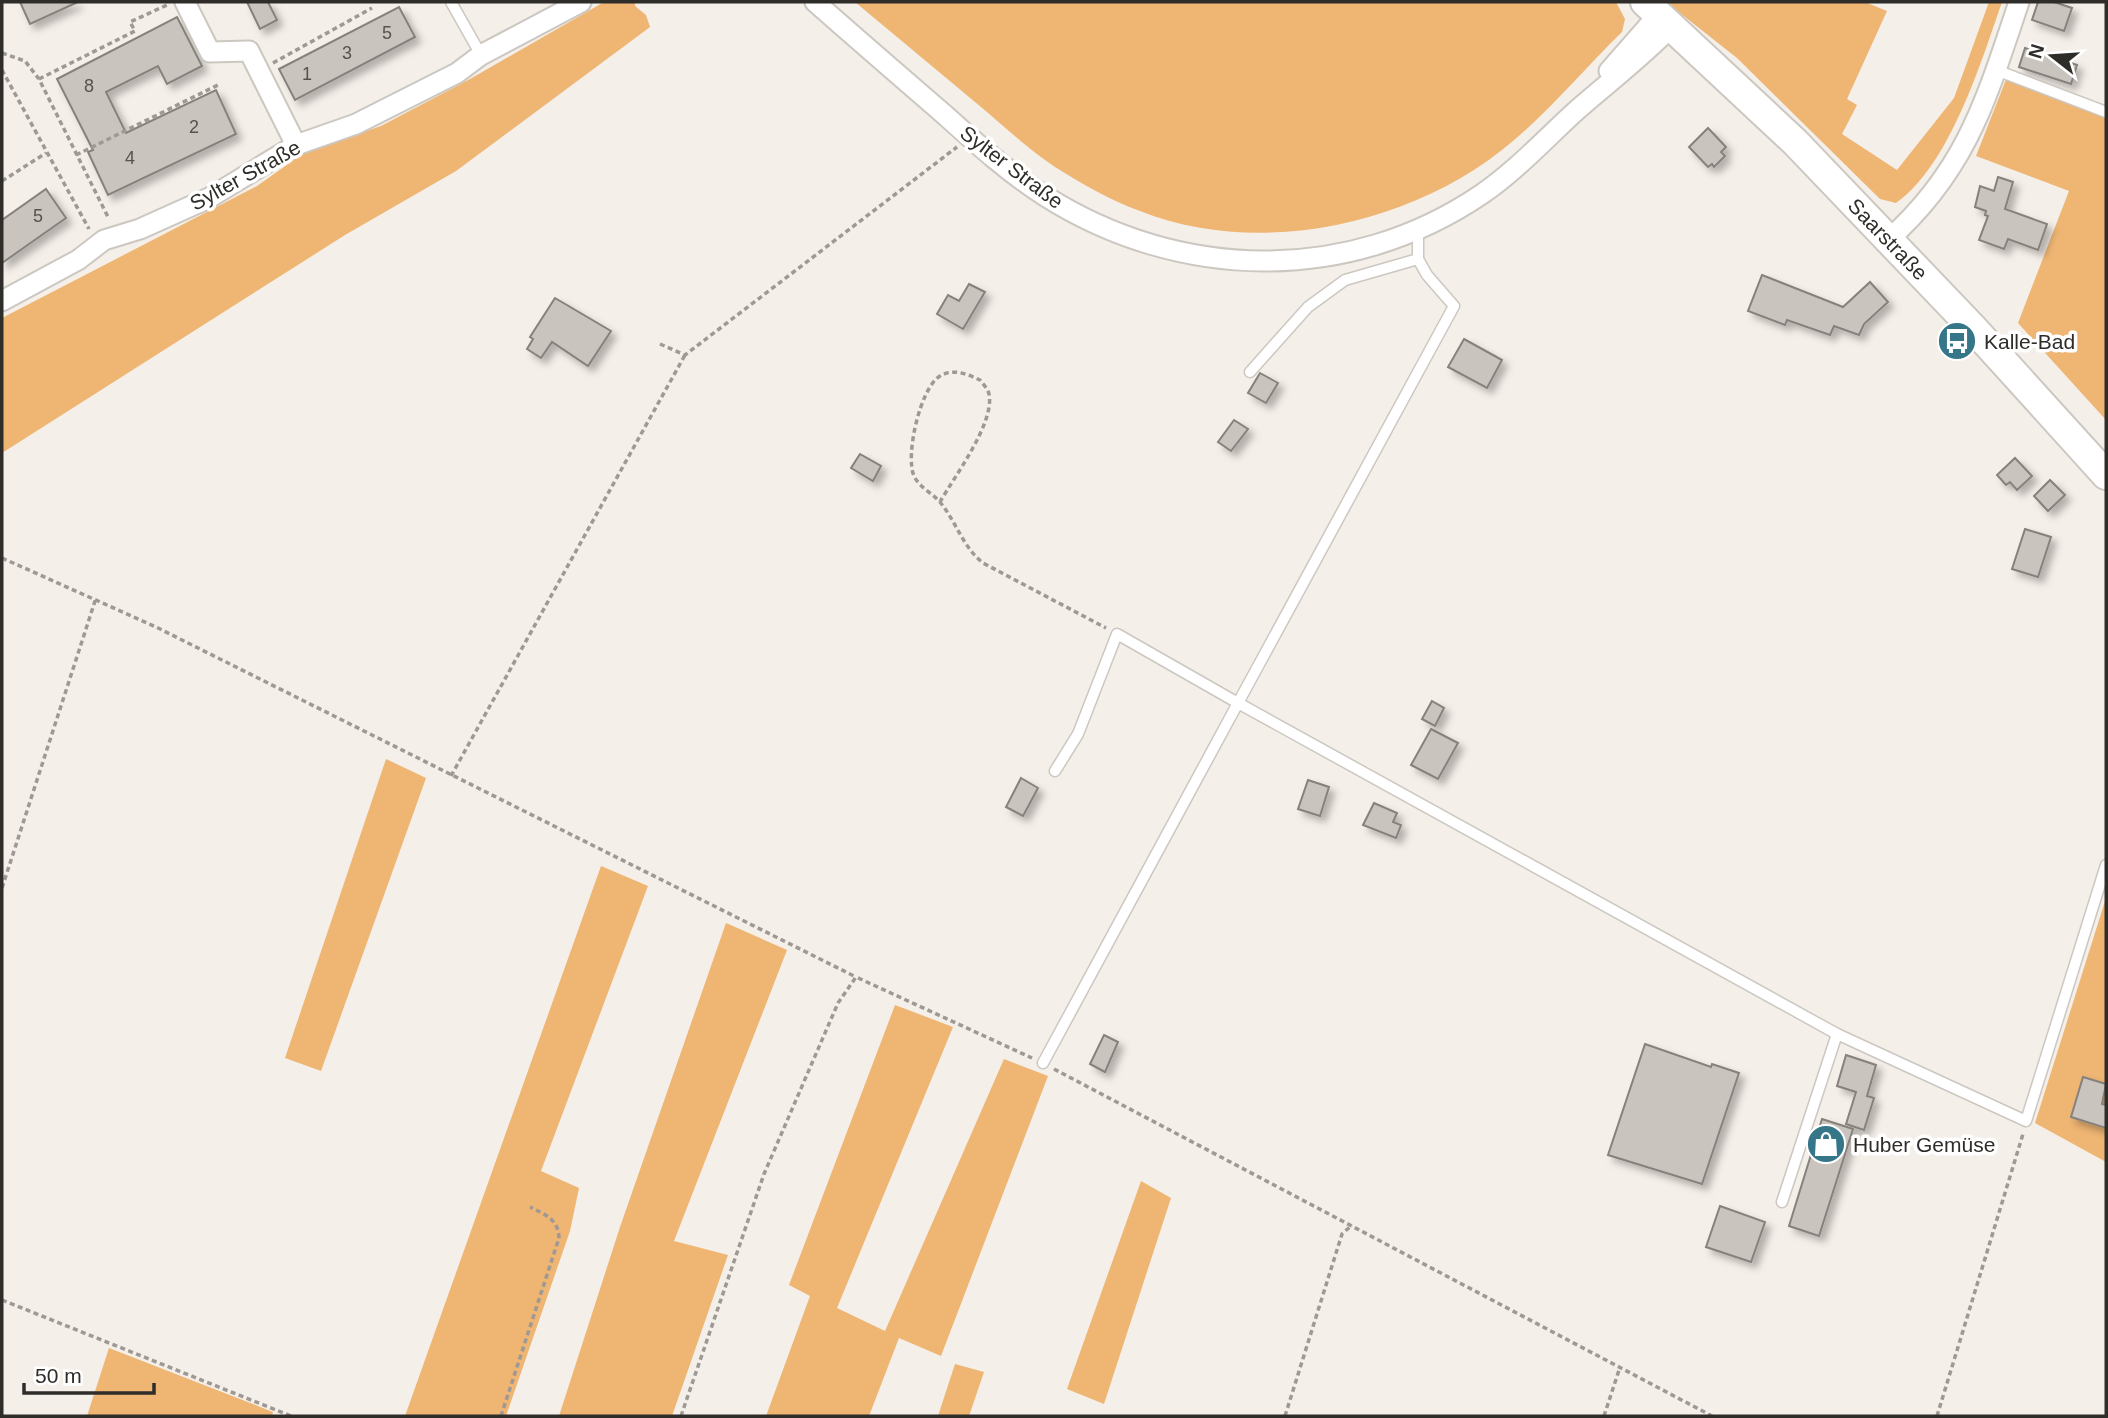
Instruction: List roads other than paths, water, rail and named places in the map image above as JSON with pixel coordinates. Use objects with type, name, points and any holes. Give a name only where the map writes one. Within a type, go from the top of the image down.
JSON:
[{"type":"main road","name":"Saarstraße","points":[[1653,11],[1795,142],[2106,475]]},
{"type":"street","points":[[185,2],[210,52],[249,51],[296,145]]},
{"type":"street","name":"Sylter Straße","points":[[2,301],[78,260],[108,250],[140,229],[209,198],[296,145],[356,124],[426,86],[457,74],[481,55],[581,2]]},
{"type":"street","name":"Sylter Straße","points":[[815,2],[970,137],[1042,194],[1071,211],[1136,241],[1174,252],[1242,261],[1304,259],[1371,246],[1418,229],[1484,193],[1577,110],[1653,11]]},
{"type":"street","points":[[1888,240],[1907,223],[1958,161],[1978,120],[2019,2]]},
{"type":"lane","points":[[451,2],[481,55]]},
{"type":"lane","points":[[1996,70],[2106,112]]},
{"type":"lane","points":[[1043,1063],[1454,306],[1427,275],[1418,259],[1418,229]]},
{"type":"lane","points":[[1250,372],[1308,307],[1345,280],[1418,259]]},
{"type":"lane","points":[[1055,771],[1078,734],[1117,634],[1837,1034],[2026,1121],[2106,865]]},
{"type":"lane","points":[[1782,1202],[1837,1034]]},
{"type":"place","name":"Kalle-Bad","points":[[1957,341]]},
{"type":"place","name":"Huber Gemüse","points":[[1826,1144]]}]
